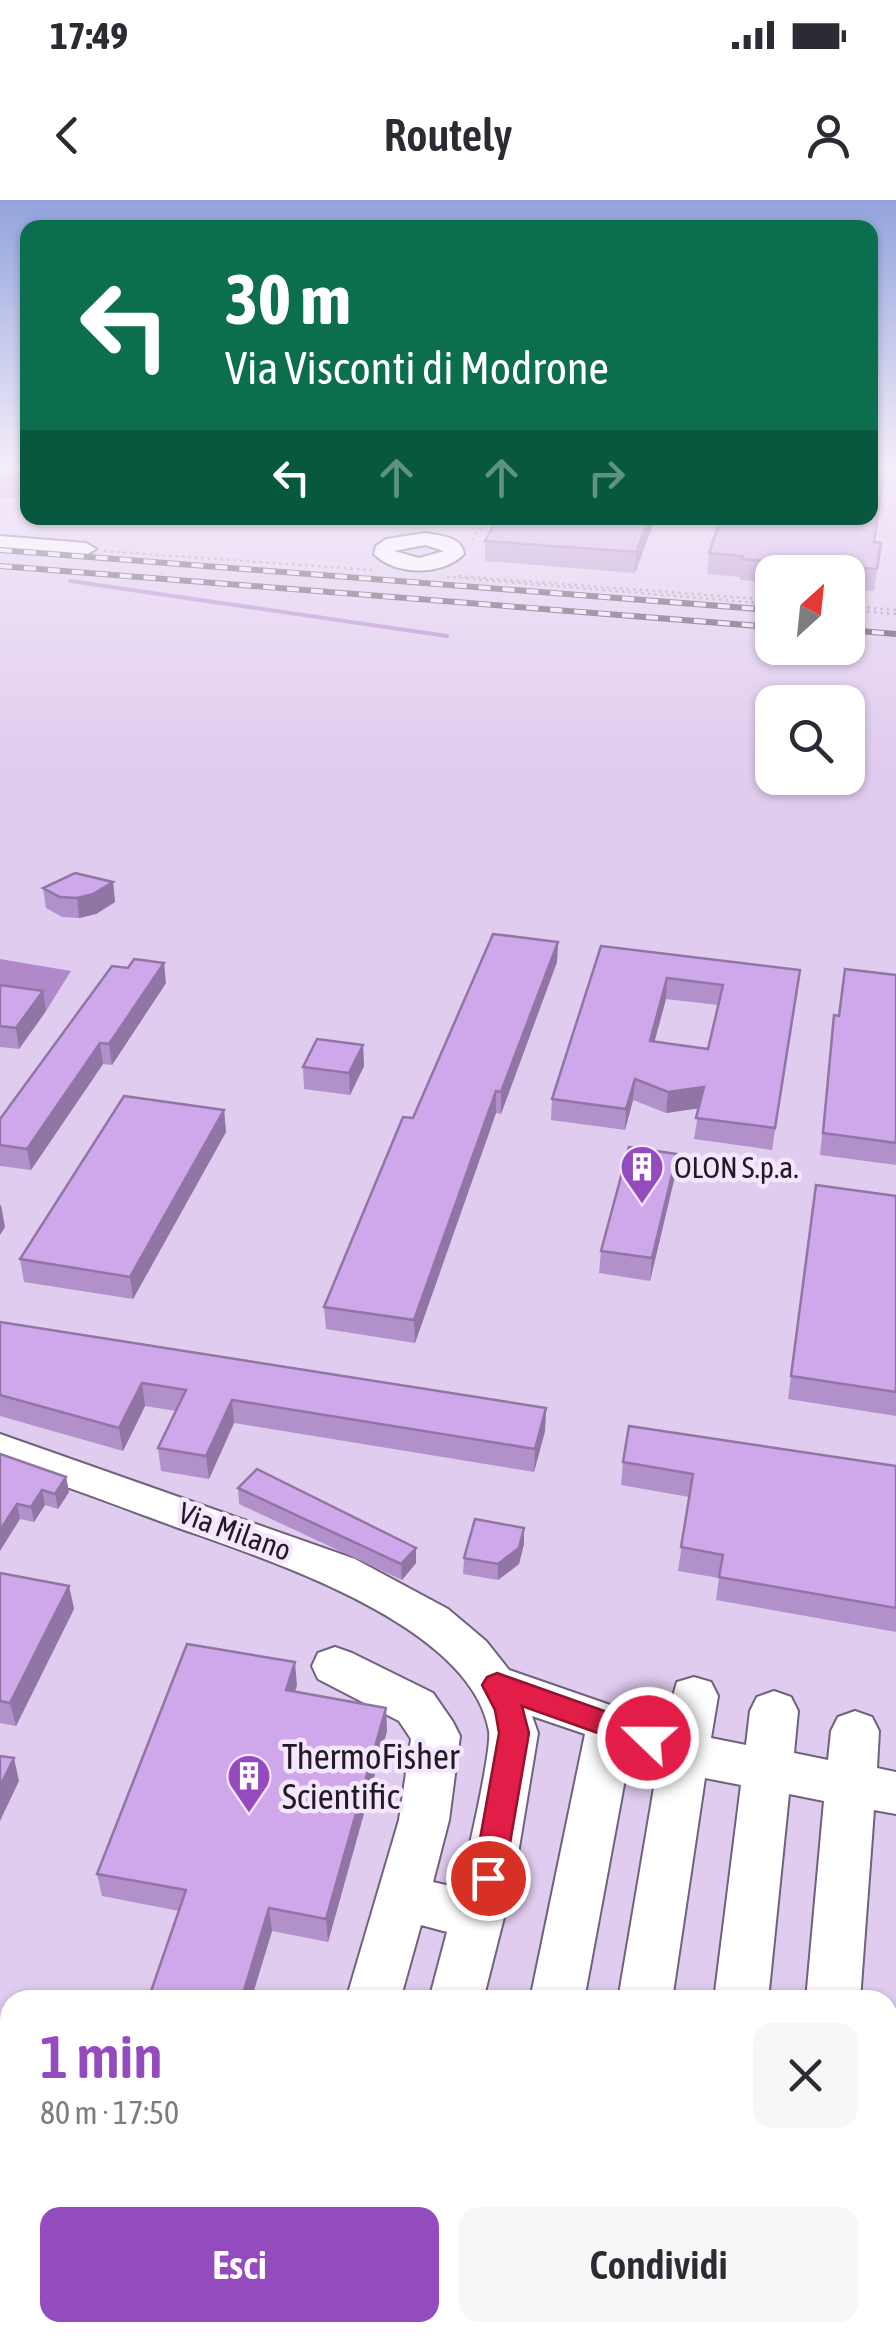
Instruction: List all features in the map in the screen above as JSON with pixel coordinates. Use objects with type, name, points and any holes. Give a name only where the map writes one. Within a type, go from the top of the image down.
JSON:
[{"type":"street","name":"Via Milano","points":[[0,1449],[334,1568],[394,1598],[478,1661],[497,1685]]},
{"type":"street","points":[[335,1666],[416,1707],[436,1736],[424,1820],[376,1990]]},
{"type":"street","points":[[497,1685],[611,1723],[684,1754],[873,1788]]},
{"type":"street","points":[[459,1990],[506,1791],[514,1733],[510,1709],[497,1685]]},
{"type":"street","points":[[646,1990],[694,1696]]},
{"type":"street","points":[[741,1990],[774,1711]]},
{"type":"street","points":[[559,1990],[611,1723]]},
{"type":"street","points":[[835,1990],[873,1788],[855,1731]]},
{"type":"street","points":[[403,1897],[478,1917]]},
{"type":"path","points":[[457,580],[755,603]]},
{"type":"path","points":[[865,609],[896,612]]},
{"type":"shaded area","points":[[0,566],[755,566],[755,665],[865,665],[865,566],[896,566],[896,1990],[0,1990]]},
{"type":"shaded area","points":[[0,959],[71,971],[46,1011],[0,1006]]},
{"type":"building","points":[[75,873],[113,882],[77,898],[60,897],[43,888]]},
{"type":"building","points":[[493,934],[558,942],[501,1092],[496,1091],[414,1320],[324,1307],[403,1117],[413,1118]]},
{"type":"building","points":[[601,946],[800,970],[775,1128],[696,1118],[704,1087],[668,1092],[635,1079],[626,1109],[552,1099]],"holes":[[[667,978],[723,985],[708,1049],[650,1041]]]},
{"type":"building","points":[[134,959],[164,963],[109,1044],[100,1043],[27,1149],[0,1145],[0,1119],[112,966],[128,968]]},
{"type":"building","points":[[845,969],[896,975],[896,1143],[823,1133],[834,1015],[839,1016]]},
{"type":"building","points":[[0,985],[43,991],[16,1028],[0,1026]]},
{"type":"building","points":[[317,1039],[363,1045],[349,1073],[303,1067]]},
{"type":"building","points":[[124,1096],[224,1110],[130,1277],[20,1259]]},
{"type":"building","points":[[629,1147],[677,1154],[652,1258],[601,1251]]},
{"type":"building","points":[[816,1185],[896,1196],[896,1392],[791,1376]]},
{"type":"building","points":[[0,1322],[546,1408],[535,1449],[232,1400],[206,1456],[158,1448],[186,1390],[142,1383],[119,1428],[0,1395]]},
{"type":"building","points":[[629,1426],[896,1466],[896,1608],[719,1577],[723,1555],[681,1547],[693,1474],[623,1462]]},
{"type":"building","points":[[0,1454],[66,1477],[55,1494],[42,1490],[31,1507],[17,1504],[0,1530]]},
{"type":"building","points":[[257,1469],[416,1548],[401,1564],[238,1488]]},
{"type":"building","points":[[475,1519],[524,1528],[519,1548],[498,1564],[464,1558]]},
{"type":"building","points":[[0,1573],[69,1586],[10,1703],[0,1701]]},
{"type":"building","name":"ThermoFisher Scientific","points":[[187,1644],[295,1662],[286,1690],[386,1708],[326,1919],[269,1908],[244,1990],[151,1990],[186,1890],[97,1874]]},
{"type":"building","points":[[0,1756],[14,1758],[0,1786]]},
{"type":"waterway","points":[[70,581],[447,636]]},
{"type":"railway","points":[[0,566],[755,626]]},
{"type":"railway","points":[[205,566],[755,609]]},
{"type":"railway","points":[[865,631],[896,634]]},
{"type":"place","name":"OLON S.p.a.","points":[[642,1205]]},
{"type":"place","name":"ThermoFisher Scientific","points":[[249,1814]]},
{"type":"route","points":[[488,1878],[514,1733],[510,1709],[497,1685],[648,1738]]}]
